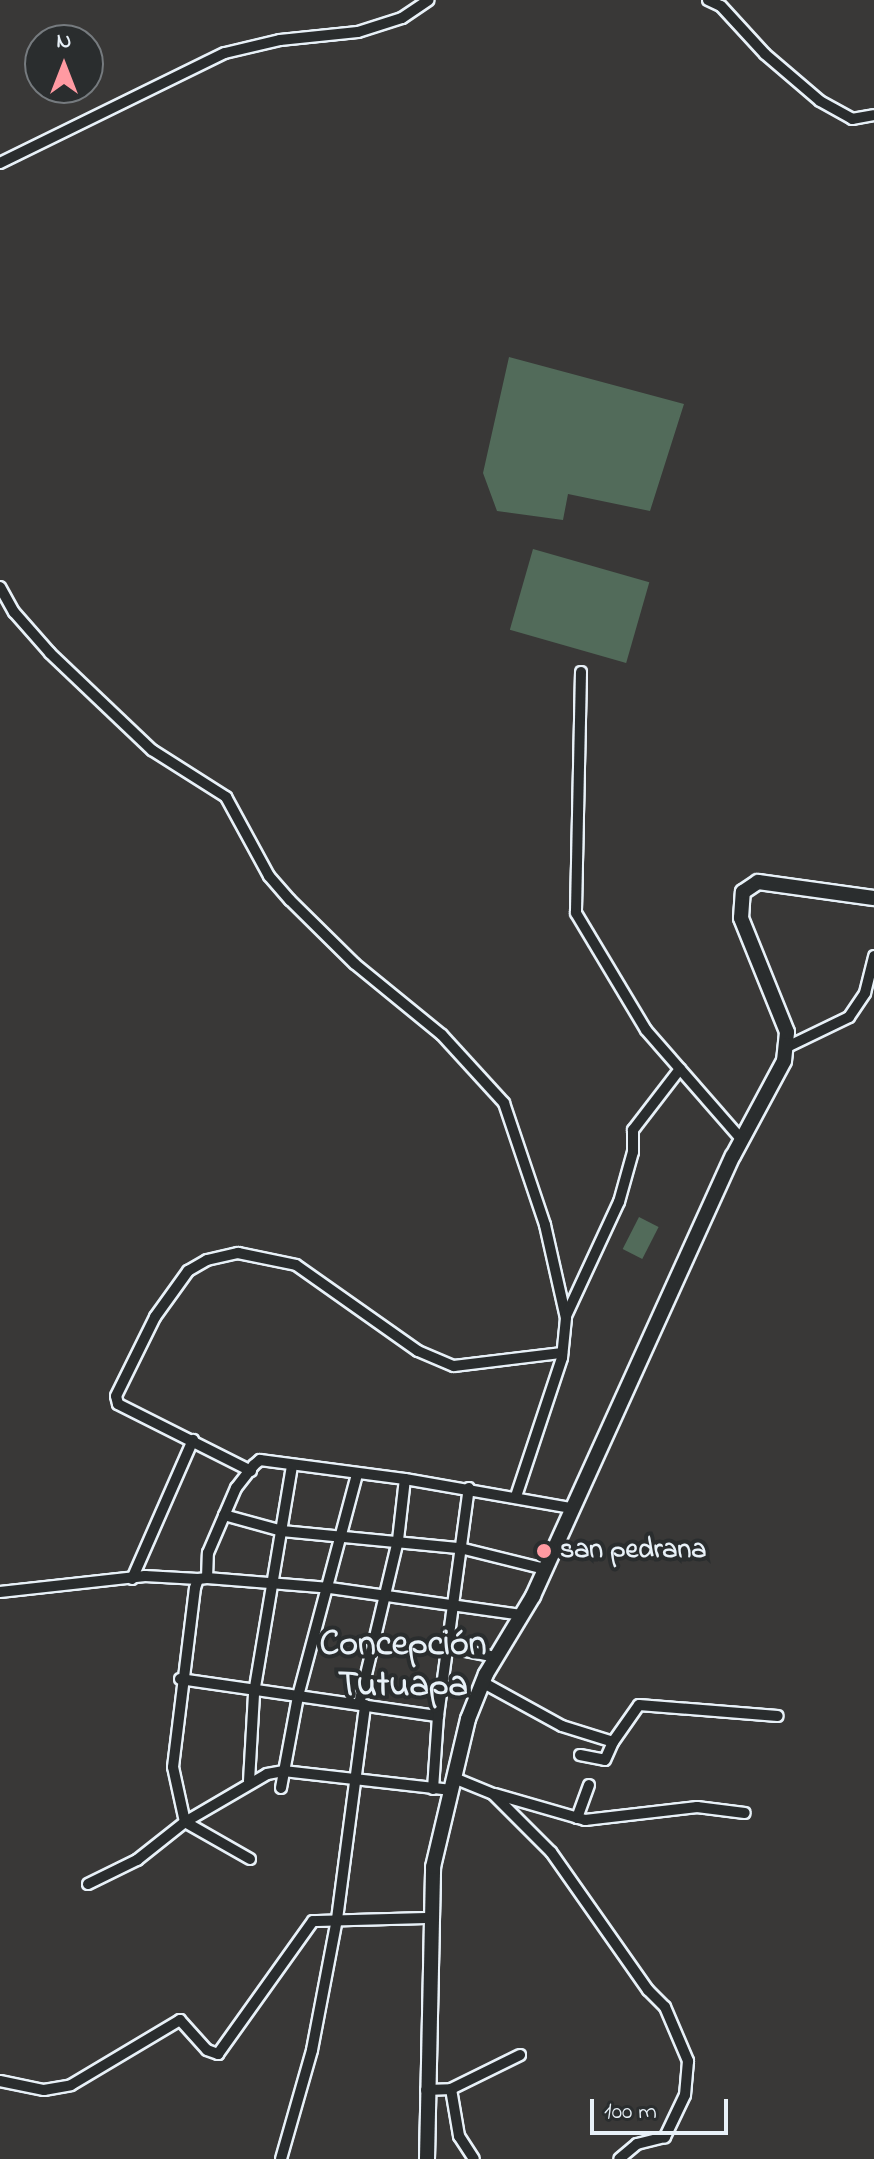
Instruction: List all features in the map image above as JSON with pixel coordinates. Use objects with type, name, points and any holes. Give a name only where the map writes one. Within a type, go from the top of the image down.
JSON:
[{"type":"street","points":[[0,163],[225,53],[280,40],[358,32],[402,18],[429,0]]},
{"type":"street","points":[[708,0],[721,6],[765,54],[820,101],[852,119],[874,115]]},
{"type":"street","points":[[0,587],[14,612],[50,653],[152,750],[226,797],[269,876],[290,900],[355,964],[442,1035],[504,1103],[545,1225],[566,1318]]},
{"type":"street","points":[[581,672],[576,913],[635,1014],[742,1140]]},
{"type":"street","points":[[427,2159],[426,2090],[433,1867],[482,1682],[545,1569],[787,1047],[787,1032],[741,918],[743,892],[758,882],[874,898]]},
{"type":"street","points":[[787,1047],[849,1017],[865,993],[874,956]]},
{"type":"street","points":[[516,1496],[562,1353],[566,1318],[619,1202],[633,1152],[633,1130],[680,1069]]},
{"type":"street","points":[[251,1471],[118,1404],[116,1396],[155,1317],[188,1271],[207,1260],[238,1253],[296,1265],[418,1351],[454,1366],[562,1353]]},
{"type":"street","points":[[132,1579],[193,1440]]},
{"type":"street","points":[[250,1859],[185,1822],[173,1767],[180,1679],[208,1553],[236,1488],[260,1460],[469,1488],[571,1508]]},
{"type":"street","points":[[249,1781],[254,1693],[292,1466]]},
{"type":"street","points":[[281,1788],[298,1696],[330,1588],[357,1475]]},
{"type":"street","points":[[281,2159],[312,2050],[337,1919],[362,1704],[398,1540],[405,1479]]},
{"type":"street","points":[[433,1789],[446,1647],[469,1488]]},
{"type":"street","points":[[224,1515],[282,1531],[343,1534],[460,1548],[545,1569]]},
{"type":"street","points":[[0,1592],[132,1579],[202,1578],[330,1588],[521,1615]]},
{"type":"street","points":[[446,1647],[495,1657]]},
{"type":"street","points":[[180,1679],[254,1693]]},
{"type":"street","points":[[482,1682],[562,1726],[613,1742]]},
{"type":"street","points":[[254,1693],[257,1689],[438,1716]]},
{"type":"street","points":[[580,1755],[605,1760],[613,1742],[639,1705],[778,1716]]},
{"type":"street","points":[[88,1884],[137,1860],[185,1822],[249,1781],[284,1771],[433,1789],[453,1784],[577,1818],[697,1807],[745,1813]]},
{"type":"street","points":[[577,1818],[589,1785]]},
{"type":"street","points":[[493,1794],[574,1881],[648,1990],[665,2007],[688,2061],[685,2095],[665,2137],[637,2144],[619,2159]]},
{"type":"street","points":[[0,2081],[44,2090],[71,2085],[180,2020],[207,2050],[218,2054],[313,1921],[430,1918]]},
{"type":"street","points":[[426,2090],[451,2089],[520,2055]]},
{"type":"street","points":[[451,2089],[459,2136],[474,2159]]},
{"type":"green space","points":[[509,357],[684,404],[650,511],[568,494],[563,520],[497,511],[483,473]]},
{"type":"green space","points":[[533,549],[649,582],[626,663],[510,630]]},
{"type":"green space","points":[[639,1217],[659,1227],[642,1259],[623,1249]]},
{"type":"place","name":"san pedrana","points":[[544,1551]]},
{"type":"district","name":"Concepción Tutuapa","points":[[403,1666]]}]
